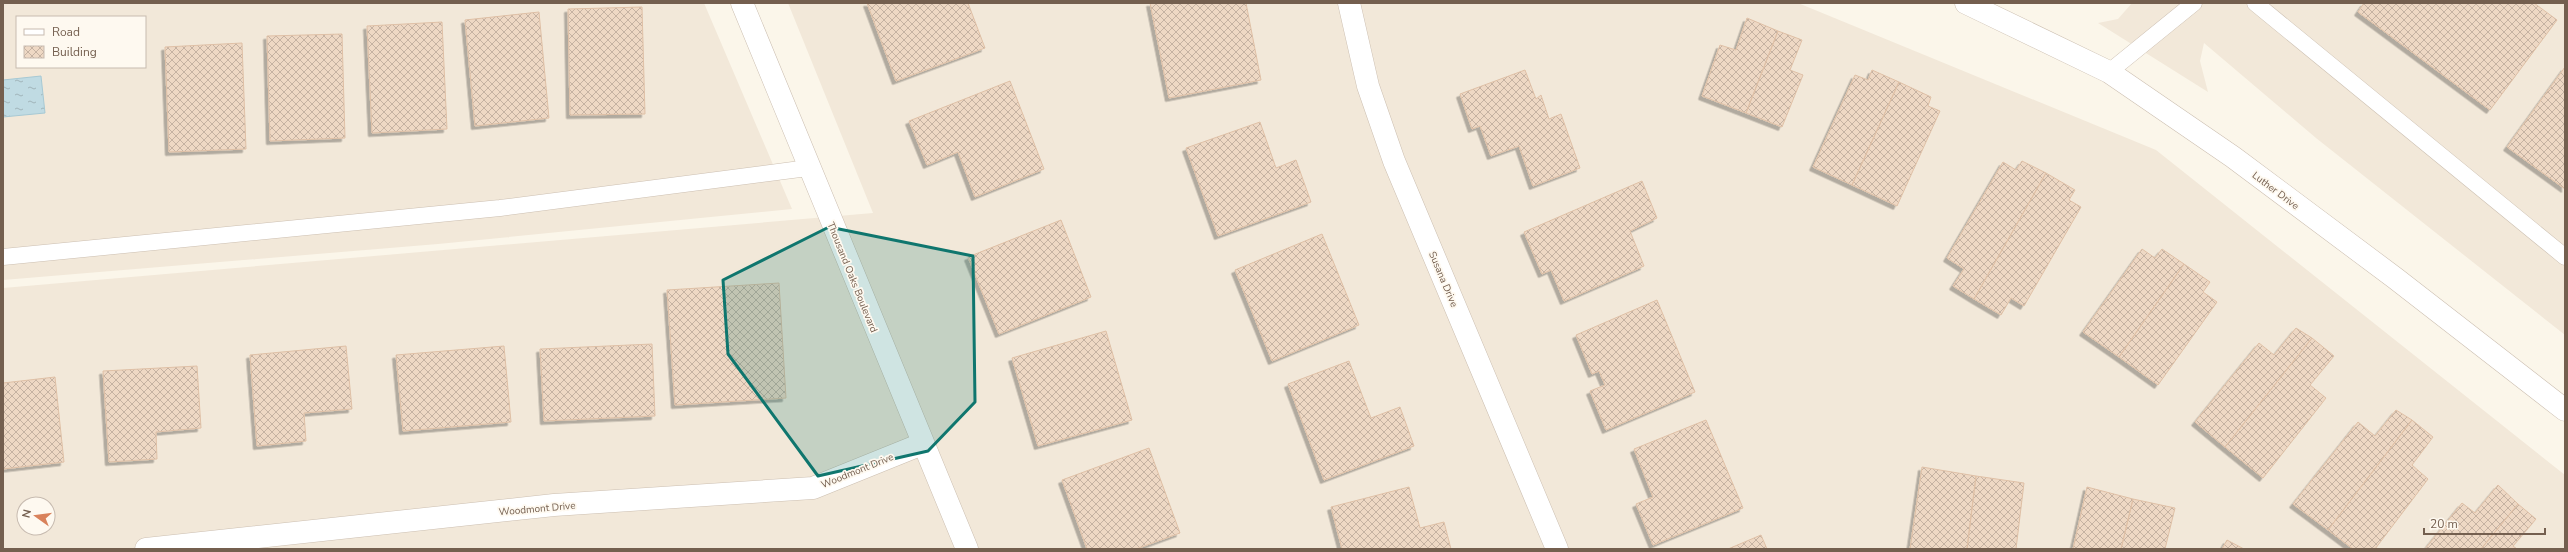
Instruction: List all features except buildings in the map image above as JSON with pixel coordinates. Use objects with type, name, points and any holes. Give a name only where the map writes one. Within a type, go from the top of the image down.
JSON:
[{"type":"street","name":"Thousand Oaks Boulevard","points":[[742,3],[808,168],[967,549]]},
{"type":"street","name":"Susana Drive","points":[[1349,3],[1368,86],[1394,160],[1557,549]]},
{"type":"street","name":"Luther Drive","points":[[1966,3],[2109,72],[2233,157],[2396,278],[2565,410]]},
{"type":"street","name":"Woodmont Drive","points":[[146,549],[554,505],[813,488],[922,444]]},
{"type":"lane","points":[[2109,72],[2194,3]]},
{"type":"lane","points":[[2255,3],[2565,257]]},
{"type":"lane","points":[[3,257],[500,208],[808,168]]},
{"type":"highlighted area","points":[[829,227],[973,256],[975,402],[928,451],[818,476],[728,354],[723,280]]},
{"type":"shaded area","points":[[3,3],[704,3],[792,209],[438,244],[3,280]]},
{"type":"shaded area","points":[[788,3],[1798,3],[2156,150],[2565,475],[2565,549],[3,549],[3,288],[873,213]]},
{"type":"shaded area","points":[[2132,3],[2565,3],[2565,335],[2316,138],[2204,43],[2200,61],[2208,92],[2098,23],[2118,19]]},
{"type":"water","points":[[41,76],[45,113],[3,117],[3,80]]}]
